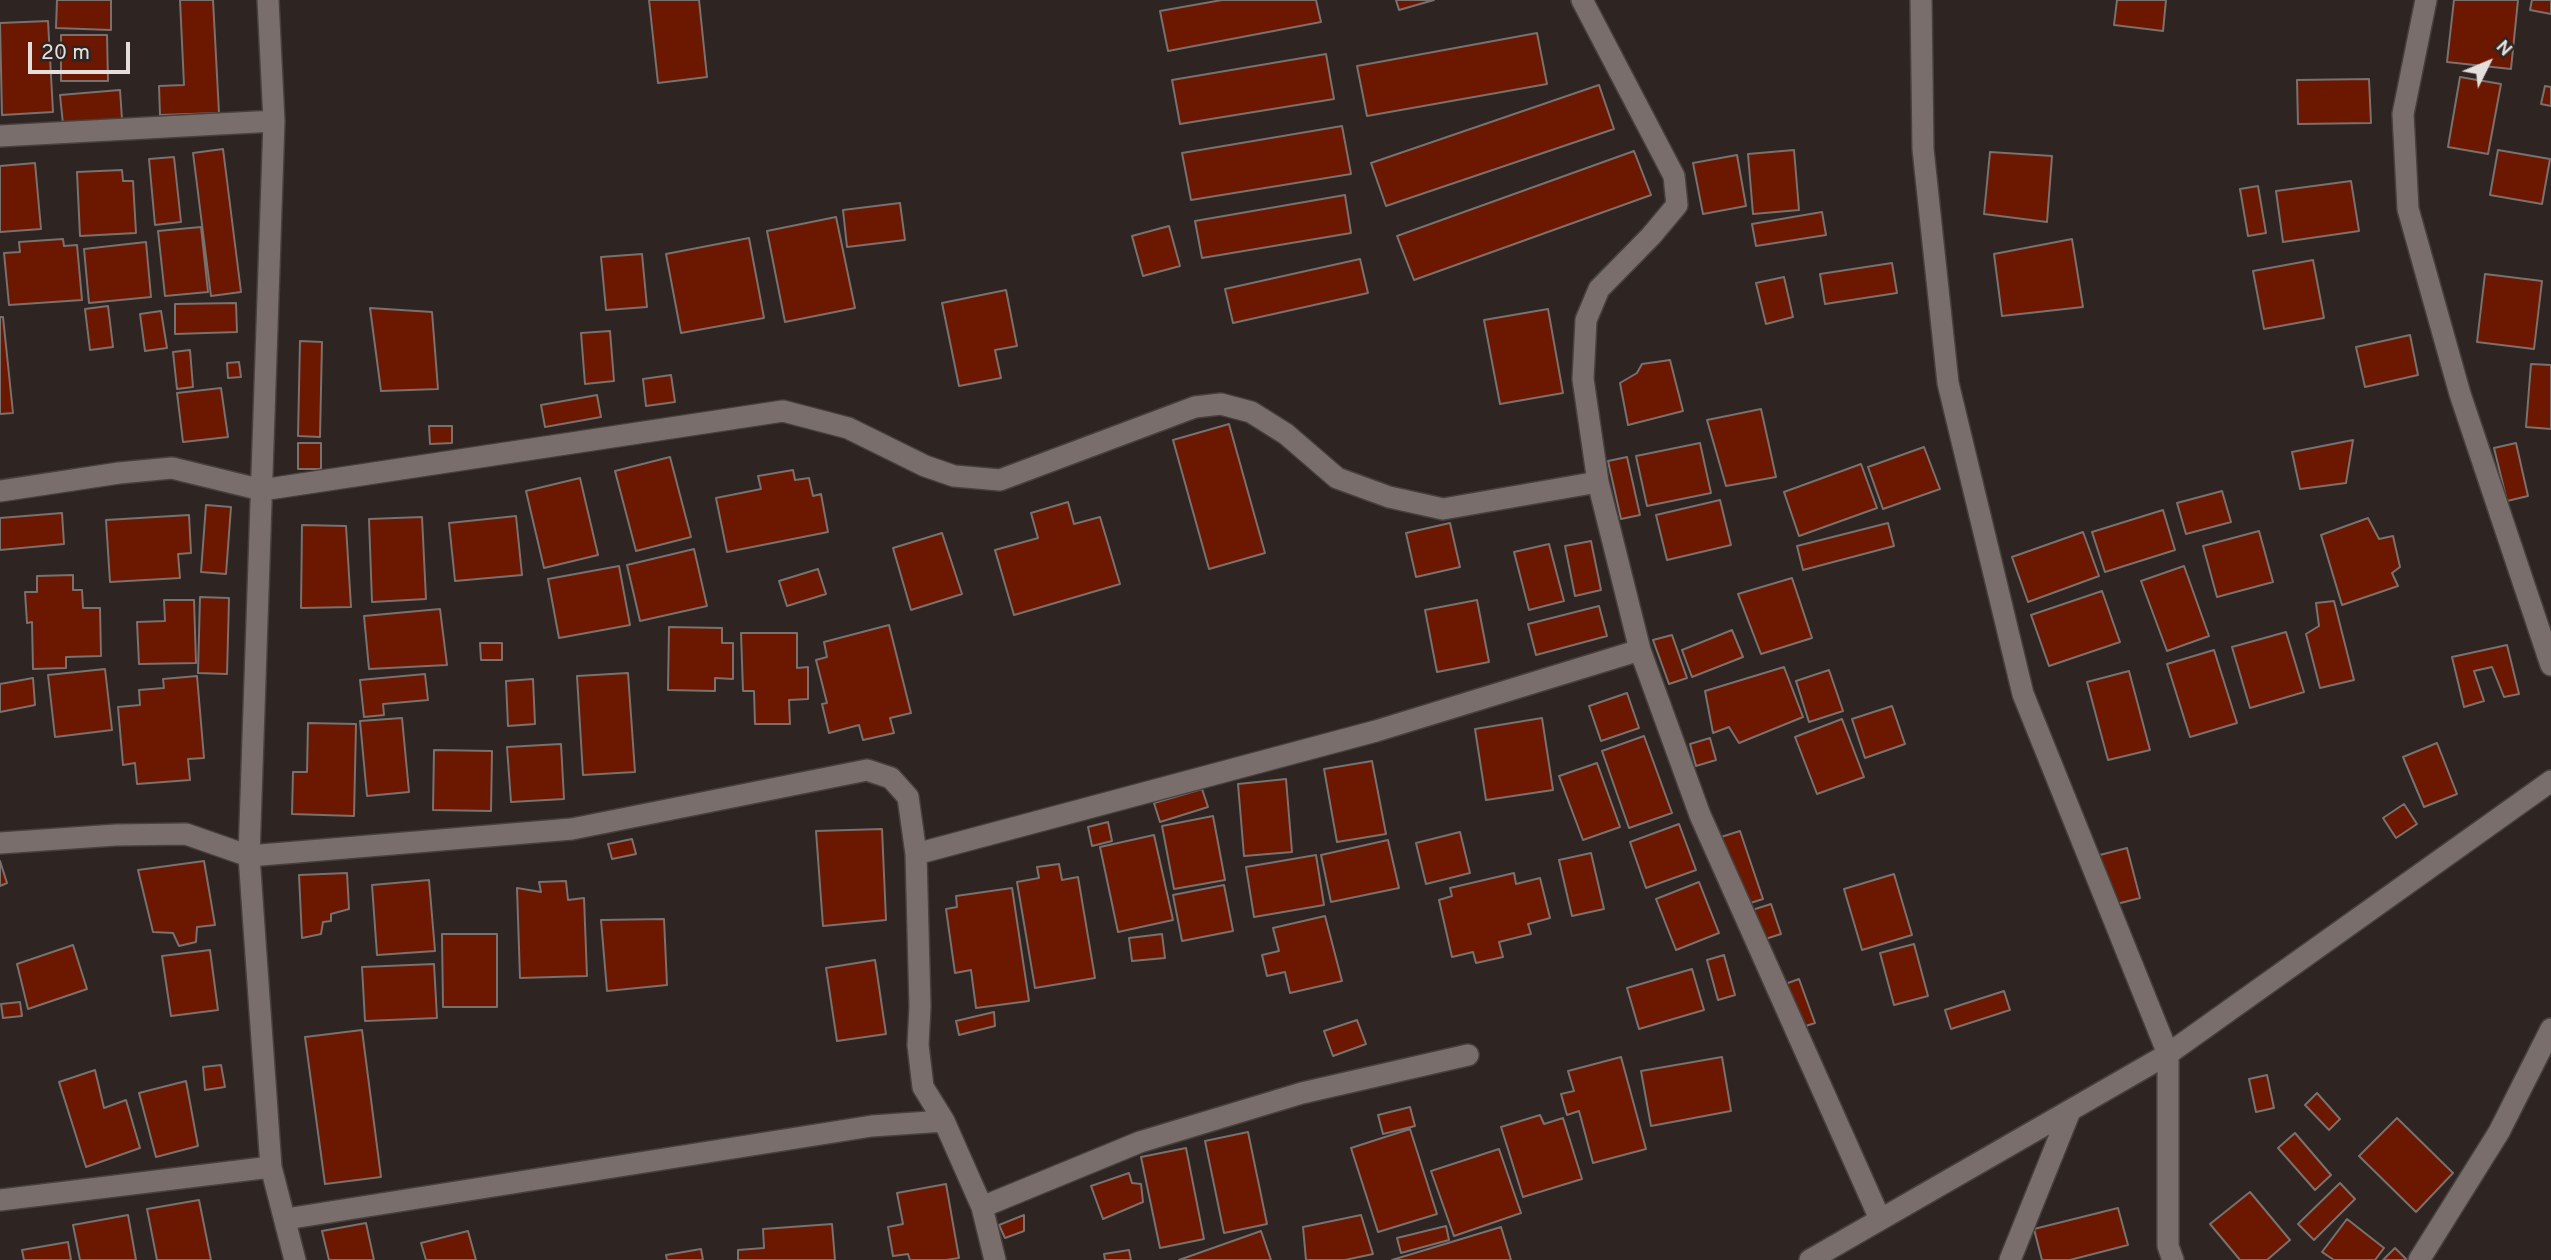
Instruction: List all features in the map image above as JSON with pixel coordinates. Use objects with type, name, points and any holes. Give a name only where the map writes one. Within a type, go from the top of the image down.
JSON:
[{"type":"street","points":[[268,0],[274,121],[248,856],[271,1167],[295,1260]]},
{"type":"street","points":[[1582,0],[1674,176],[1677,205],[1599,289],[1586,320],[1583,379],[1598,482],[1640,650],[1700,815],[1880,1219]]},
{"type":"street","points":[[1922,0],[1923,149],[1948,383],[2023,694],[2168,1054],[2168,1246],[2173,1260]]},
{"type":"street","points":[[2426,0],[2403,114],[2408,209],[2460,394],[2551,665]]},
{"type":"street","points":[[0,136],[274,121]]},
{"type":"street","points":[[0,491],[172,468],[262,490],[783,411],[848,428],[925,466],[954,476],[1000,480],[1195,407],[1222,404],[1251,412],[1286,433],[1337,478],[1389,497],[1443,509],[1598,482]]},
{"type":"street","points":[[916,854],[1376,731],[1640,650]]},
{"type":"street","points":[[0,843],[116,835],[187,834],[248,856],[572,829],[867,769],[891,778],[908,797],[916,854],[920,1007],[918,1045],[923,1087],[944,1121],[982,1207],[995,1260]]},
{"type":"street","points":[[1810,1260],[2168,1054],[2551,781]]},
{"type":"street","points":[[2419,1260],[2499,1132],[2551,1029]]},
{"type":"street","points":[[982,1207],[1140,1142],[1302,1093],[1468,1055]]},
{"type":"street","points":[[2010,1260],[2070,1111]]},
{"type":"street","points":[[286,1219],[872,1126],[944,1121]]},
{"type":"street","points":[[0,1200],[271,1167]]},
{"type":"building","points":[[57,0],[111,0],[111,30],[56,28]]},
{"type":"building","points":[[180,0],[213,0],[219,113],[160,115],[159,86],[184,85]]},
{"type":"building","points":[[649,0],[699,0],[707,77],[658,83]]},
{"type":"building","points":[[1222,0],[1316,0],[1321,22],[1168,51],[1160,11]]},
{"type":"building","points":[[1396,0],[1434,0],[1399,10]]},
{"type":"building","points":[[2117,0],[2166,0],[2163,31],[2114,25]]},
{"type":"building","points":[[2454,0],[2518,0],[2511,69],[2447,62]]},
{"type":"building","points":[[2532,0],[2551,0],[2551,14],[2530,10]]},
{"type":"building","points":[[48,21],[53,112],[2,115],[0,23]]},
{"type":"building","points":[[1537,33],[1547,84],[1367,116],[1357,66]]},
{"type":"building","points":[[61,35],[107,35],[108,81],[61,81]]},
{"type":"building","points":[[1326,54],[1334,99],[1180,124],[1172,80]]},
{"type":"building","points":[[2460,77],[2501,84],[2488,154],[2448,147]]},
{"type":"building","points":[[2369,79],[2371,123],[2298,124],[2297,80]]},
{"type":"building","points":[[1599,85],[1614,129],[1386,206],[1371,163]]},
{"type":"building","points":[[2545,86],[2551,87],[2551,106],[2541,104]]},
{"type":"building","points":[[120,90],[122,119],[63,124],[60,95]]},
{"type":"building","points":[[1342,126],[1351,174],[1191,200],[1182,153]]},
{"type":"building","points":[[223,149],[241,292],[211,296],[193,153]]},
{"type":"building","points":[[1794,150],[1799,210],[1753,214],[1748,154]]},
{"type":"building","points":[[2498,150],[2550,159],[2542,204],[2490,195]]},
{"type":"building","points":[[1634,151],[1651,195],[1414,280],[1397,236]]},
{"type":"building","points":[[1990,152],[2052,156],[2047,222],[1984,214]]},
{"type":"building","points":[[1737,155],[1746,206],[1703,214],[1693,163]]},
{"type":"building","points":[[174,157],[181,222],[155,225],[149,159]]},
{"type":"building","points":[[35,163],[41,229],[0,232],[0,166]]},
{"type":"building","points":[[122,170],[123,181],[133,181],[136,233],[80,236],[77,172]]},
{"type":"building","points":[[2351,181],[2359,231],[2283,242],[2276,191]]},
{"type":"building","points":[[2258,186],[2266,233],[2248,236],[2240,189]]},
{"type":"building","points":[[1345,195],[1351,233],[1202,258],[1195,221]]},
{"type":"building","points":[[900,203],[905,240],[847,247],[843,210]]},
{"type":"building","points":[[1822,212],[1826,235],[1756,246],[1752,224]]},
{"type":"building","points":[[836,217],[855,308],[785,322],[767,231]]},
{"type":"building","points":[[1169,226],[1180,266],[1143,276],[1132,236]]},
{"type":"building","points":[[201,227],[208,292],[165,296],[158,231]]},
{"type":"building","points":[[749,238],[764,318],[681,333],[666,254]]},
{"type":"building","points":[[63,239],[64,246],[77,245],[82,300],[9,305],[4,253],[20,252],[19,242]]},
{"type":"building","points":[[2072,239],[2083,307],[2002,316],[1994,254]]},
{"type":"building","points":[[146,242],[151,297],[89,303],[84,249]]},
{"type":"building","points":[[642,254],[647,307],[606,310],[601,257]]},
{"type":"building","points":[[1360,259],[1368,293],[1233,323],[1225,289]]},
{"type":"building","points":[[2313,260],[2324,318],[2264,329],[2253,271]]},
{"type":"building","points":[[1892,263],[1897,293],[1825,304],[1820,274]]},
{"type":"building","points":[[2485,274],[2542,281],[2534,349],[2477,342]]},
{"type":"building","points":[[1784,277],[1793,317],[1766,324],[1756,283]]},
{"type":"building","points":[[1006,290],[1017,346],[995,350],[1001,378],[959,386],[942,303]]},
{"type":"building","points":[[236,303],[237,332],[175,334],[175,304]]},
{"type":"building","points":[[108,306],[113,347],[90,350],[85,309]]},
{"type":"building","points":[[370,308],[432,312],[438,389],[381,391]]},
{"type":"building","points":[[1548,309],[1563,393],[1500,404],[1484,320]]},
{"type":"building","points":[[161,311],[167,348],[145,351],[140,314]]},
{"type":"building","points":[[0,317],[3,317],[13,413],[0,414]]},
{"type":"building","points":[[610,331],[614,381],[585,384],[581,333]]},
{"type":"building","points":[[2410,335],[2418,375],[2365,387],[2356,347]]},
{"type":"building","points":[[300,341],[322,342],[320,437],[298,436]]},
{"type":"building","points":[[190,350],[193,387],[177,389],[173,352]]},
{"type":"building","points":[[1670,360],[1683,411],[1628,425],[1620,383],[1637,373],[1642,364]]},
{"type":"building","points":[[239,362],[241,377],[228,378],[227,363]]},
{"type":"building","points":[[2531,364],[2551,365],[2551,429],[2526,427]]},
{"type":"building","points":[[671,375],[675,402],[646,406],[643,379]]},
{"type":"building","points":[[221,388],[228,437],[183,442],[177,393]]},
{"type":"building","points":[[597,395],[601,417],[545,427],[541,405]]},
{"type":"building","points":[[1761,409],[1776,477],[1726,486],[1707,420]]},
{"type":"building","points":[[1229,424],[1265,553],[1209,569],[1173,440]]},
{"type":"building","points":[[429,426],[452,426],[452,443],[430,444]]},
{"type":"building","points":[[2353,440],[2346,483],[2300,489],[2292,452]]},
{"type":"building","points":[[298,443],[321,443],[321,469],[298,469]]},
{"type":"building","points":[[1700,443],[1711,493],[1647,506],[1636,456]]},
{"type":"building","points":[[2516,443],[2528,496],[2507,501],[2494,448]]},
{"type":"building","points":[[1924,447],[1940,489],[1883,509],[1868,467]]},
{"type":"building","points":[[670,457],[691,537],[636,551],[615,471]]},
{"type":"building","points":[[1627,457],[1640,515],[1621,519],[1608,461]]},
{"type":"building","points":[[1861,464],[1877,508],[1799,536],[1784,492]]},
{"type":"building","points":[[793,470],[795,480],[809,478],[813,496],[821,494],[828,532],[727,552],[716,498],[761,489],[758,476]]},
{"type":"building","points":[[580,478],[598,555],[544,568],[526,491]]},
{"type":"building","points":[[2222,491],[2231,522],[2186,534],[2177,503]]},
{"type":"building","points":[[1720,500],[1731,545],[1667,560],[1656,515]]},
{"type":"building","points":[[1068,502],[1074,524],[1100,517],[1120,584],[1014,615],[995,550],[1038,538],[1031,513]]},
{"type":"building","points":[[206,505],[231,507],[226,574],[201,572]]},
{"type":"building","points":[[2163,510],[2175,550],[2105,572],[2092,532]]},
{"type":"building","points":[[62,513],[64,544],[0,550],[0,518]]},
{"type":"building","points":[[189,515],[191,553],[178,554],[180,578],[110,582],[106,520]]},
{"type":"building","points":[[516,516],[522,575],[455,581],[449,523]]},
{"type":"building","points":[[422,517],[426,599],[372,602],[369,519]]},
{"type":"building","points":[[2368,518],[2379,539],[2393,536],[2400,567],[2392,573],[2398,586],[2342,605],[2321,535]]},
{"type":"building","points":[[1450,523],[1460,567],[1416,577],[1406,533]]},
{"type":"building","points":[[1888,523],[1894,546],[1803,570],[1797,546]]},
{"type":"building","points":[[302,525],[346,526],[351,607],[301,608]]},
{"type":"building","points":[[2259,531],[2273,582],[2217,597],[2203,546]]},
{"type":"building","points":[[2083,532],[2099,576],[2028,602],[2012,557]]},
{"type":"building","points":[[942,533],[962,594],[911,610],[893,548]]},
{"type":"building","points":[[1591,541],[1601,590],[1575,596],[1565,546]]},
{"type":"building","points":[[1549,544],[1564,601],[1529,610],[1514,552]]},
{"type":"building","points":[[694,549],[707,606],[640,621],[627,565]]},
{"type":"building","points":[[619,566],[630,625],[559,638],[548,579]]},
{"type":"building","points":[[2184,566],[2209,636],[2167,651],[2141,581]]},
{"type":"building","points":[[818,569],[826,594],[787,606],[779,581]]},
{"type":"building","points":[[73,575],[73,590],[82,590],[83,608],[100,608],[101,656],[66,657],[66,668],[33,669],[32,622],[27,623],[25,592],[37,592],[37,576]]},
{"type":"building","points":[[1792,578],[1812,638],[1761,654],[1738,594]]},
{"type":"building","points":[[2102,591],[2120,642],[2049,666],[2031,615]]},
{"type":"building","points":[[200,597],[229,598],[227,674],[198,673]]},
{"type":"building","points":[[164,600],[194,600],[196,663],[139,664],[137,622],[165,621]]},
{"type":"building","points":[[1477,600],[1489,662],[1437,672],[1425,610]]},
{"type":"building","points":[[2334,601],[2354,680],[2320,688],[2306,634],[2319,626],[2316,603]]},
{"type":"building","points":[[1599,606],[1607,636],[1536,655],[1528,624]]},
{"type":"building","points":[[440,609],[447,665],[369,669],[364,616]]},
{"type":"building","points":[[889,625],[911,713],[890,718],[894,733],[863,740],[859,725],[829,733],[822,704],[827,703],[816,660],[827,657],[824,642]]},
{"type":"building","points":[[669,627],[722,628],[722,643],[733,643],[733,679],[715,678],[715,691],[668,690]]},
{"type":"building","points":[[1732,630],[1743,657],[1692,677],[1682,650]]},
{"type":"building","points":[[2286,632],[2304,692],[2250,708],[2232,647]]},
{"type":"building","points":[[741,633],[797,633],[797,668],[808,667],[808,699],[789,700],[790,724],[755,724],[754,691],[743,691]]},
{"type":"building","points":[[1672,635],[1687,678],[1669,684],[1653,640]]},
{"type":"building","points":[[480,643],[502,643],[502,660],[481,660]]},
{"type":"building","points":[[2507,645],[2519,694],[2504,697],[2492,667],[2474,671],[2484,701],[2464,707],[2452,657]]},
{"type":"building","points":[[2214,650],[2237,723],[2190,737],[2167,664]]},
{"type":"building","points":[[1784,667],[1803,717],[1739,743],[1729,727],[1713,733],[1705,691]]},
{"type":"building","points":[[105,669],[112,730],[55,737],[48,675]]},
{"type":"building","points":[[1829,670],[1843,711],[1809,722],[1796,681]]},
{"type":"building","points":[[2129,671],[2150,750],[2108,760],[2087,682]]},
{"type":"building","points":[[628,673],[635,772],[583,775],[577,676]]},
{"type":"building","points":[[425,674],[428,700],[383,704],[384,715],[364,717],[360,680]]},
{"type":"building","points":[[197,676],[204,758],[188,759],[190,780],[137,784],[135,763],[123,765],[118,707],[140,705],[139,690],[164,688],[163,679]]},
{"type":"building","points":[[33,678],[35,705],[0,712],[0,684]]},
{"type":"building","points":[[533,679],[535,724],[508,726],[506,681]]},
{"type":"building","points":[[1627,693],[1639,728],[1601,741],[1589,706]]},
{"type":"building","points":[[1892,706],[1905,744],[1865,758],[1852,719]]},
{"type":"building","points":[[402,718],[409,792],[367,796],[360,721]]},
{"type":"building","points":[[1542,718],[1553,790],[1486,800],[1475,729]]},
{"type":"building","points":[[1842,719],[1864,777],[1817,794],[1795,737]]},
{"type":"building","points":[[308,723],[356,724],[354,816],[292,814],[293,772],[307,772]]},
{"type":"building","points":[[1644,736],[1672,813],[1629,828],[1602,751]]},
{"type":"building","points":[[1710,738],[1716,760],[1696,766],[1690,744]]},
{"type":"building","points":[[2437,743],[2457,794],[2424,807],[2403,757]]},
{"type":"building","points":[[561,744],[564,799],[511,802],[507,747]]},
{"type":"building","points":[[434,750],[492,751],[491,811],[433,810]]},
{"type":"building","points":[[1372,761],[1386,834],[1337,842],[1324,769]]},
{"type":"building","points":[[1597,763],[1620,827],[1583,840],[1559,776]]},
{"type":"building","points":[[1286,779],[1292,852],[1244,856],[1238,784]]},
{"type":"building","points":[[1202,789],[1208,807],[1160,822],[1154,803]]},
{"type":"building","points":[[2404,804],[2417,824],[2396,838],[2383,818]]},
{"type":"building","points":[[1213,816],[1225,880],[1174,889],[1162,826]]},
{"type":"building","points":[[1108,822],[1112,841],[1092,846],[1088,827]]},
{"type":"building","points":[[1679,824],[1696,870],[1646,888],[1630,842]]},
{"type":"building","points":[[882,829],[886,920],[823,926],[816,831]]},
{"type":"building","points":[[1740,831],[1763,899],[1744,905],[1721,837]]},
{"type":"building","points":[[1460,832],[1470,873],[1426,884],[1416,843]]},
{"type":"building","points":[[1154,835],[1173,920],[1118,932],[1100,847]]},
{"type":"building","points":[[632,839],[636,854],[612,859],[608,844]]},
{"type":"building","points":[[1388,840],[1399,888],[1331,902],[1321,855]]},
{"type":"building","points":[[2127,848],[2140,898],[2105,907],[2092,857]]},
{"type":"building","points":[[1591,853],[1604,909],[1572,916],[1559,860]]},
{"type":"building","points":[[1316,855],[1324,905],[1254,917],[1246,867]]},
{"type":"building","points":[[0,861],[7,883],[0,886]]},
{"type":"building","points":[[204,861],[215,925],[197,927],[196,942],[179,946],[173,933],[153,932],[138,870]]},
{"type":"building","points":[[1059,864],[1062,880],[1078,877],[1095,978],[1035,988],[1017,882],[1039,878],[1037,867]]},
{"type":"building","points":[[347,873],[349,909],[331,914],[331,921],[323,922],[321,934],[302,938],[299,875]]},
{"type":"building","points":[[1514,873],[1516,884],[1540,878],[1550,918],[1528,924],[1531,934],[1499,942],[1503,957],[1476,963],[1473,952],[1452,957],[1439,900],[1452,896],[1450,888]]},
{"type":"building","points":[[1894,874],[1912,935],[1862,950],[1844,889]]},
{"type":"building","points":[[429,880],[435,951],[377,955],[372,885]]},
{"type":"building","points":[[566,881],[568,900],[584,898],[587,976],[520,978],[517,888],[541,892],[539,882]]},
{"type":"building","points":[[1699,882],[1719,933],[1676,950],[1656,899]]},
{"type":"building","points":[[1224,885],[1233,931],[1182,941],[1173,895]]},
{"type":"building","points":[[1012,888],[1029,1001],[976,1008],[971,970],[955,973],[946,909],[957,907],[956,896]]},
{"type":"building","points":[[1771,904],[1781,934],[1759,941],[1749,911]]},
{"type":"building","points":[[1325,916],[1342,981],[1290,993],[1285,972],[1267,976],[1262,955],[1279,951],[1273,928]]},
{"type":"building","points":[[664,919],[667,985],[607,991],[601,920]]},
{"type":"building","points":[[442,934],[497,934],[497,1007],[443,1007]]},
{"type":"building","points":[[1162,934],[1165,958],[1132,961],[1129,938]]},
{"type":"building","points":[[1914,944],[1928,996],[1894,1005],[1880,953]]},
{"type":"building","points":[[73,945],[87,989],[28,1009],[17,964]]},
{"type":"building","points":[[210,950],[218,1010],[171,1016],[162,956]]},
{"type":"building","points":[[1724,955],[1735,995],[1718,1000],[1707,960]]},
{"type":"building","points":[[875,960],[886,1034],[837,1041],[826,968]]},
{"type":"building","points":[[434,964],[437,1018],[365,1021],[362,967]]},
{"type":"building","points":[[1692,969],[1704,1010],[1639,1029],[1627,988]]},
{"type":"building","points":[[1799,979],[1815,1023],[1790,1031],[1774,988]]},
{"type":"building","points":[[2004,991],[2010,1010],[1951,1029],[1945,1010]]},
{"type":"building","points":[[20,1002],[22,1016],[3,1018],[1,1004]]},
{"type":"building","points":[[994,1012],[995,1026],[959,1035],[956,1021]]},
{"type":"building","points":[[1357,1020],[1366,1044],[1333,1056],[1324,1031]]},
{"type":"building","points":[[362,1030],[381,1177],[325,1184],[305,1037]]},
{"type":"building","points":[[1621,1057],[1646,1149],[1593,1163],[1579,1111],[1567,1115],[1561,1094],[1574,1091],[1568,1071]]},
{"type":"building","points":[[1722,1057],[1731,1111],[1651,1126],[1641,1071]]},
{"type":"building","points":[[221,1065],[225,1087],[205,1090],[203,1067]]},
{"type":"building","points":[[95,1070],[104,1108],[126,1100],[140,1148],[86,1167],[59,1082]]},
{"type":"building","points":[[2267,1075],[2274,1108],[2256,1112],[2249,1079]]},
{"type":"building","points":[[186,1081],[198,1146],[156,1157],[139,1093]]},
{"type":"building","points":[[2317,1093],[2340,1119],[2329,1130],[2305,1105]]},
{"type":"building","points":[[1410,1107],[1415,1126],[1383,1134],[1378,1115]]},
{"type":"building","points":[[1540,1115],[1544,1124],[1563,1118],[1582,1179],[1523,1197],[1501,1127]]},
{"type":"building","points":[[2397,1118],[2453,1173],[2416,1212],[2359,1156]]},
{"type":"building","points":[[1410,1129],[1437,1214],[1378,1232],[1351,1148]]},
{"type":"building","points":[[1248,1132],[1267,1224],[1224,1233],[1205,1141]]},
{"type":"building","points":[[2295,1133],[2331,1175],[2315,1190],[2278,1148]]},
{"type":"building","points":[[1186,1148],[1204,1239],[1160,1248],[1141,1157]]},
{"type":"building","points":[[1499,1149],[1521,1213],[1454,1236],[1431,1171]]},
{"type":"building","points":[[1129,1173],[1132,1183],[1141,1184],[1143,1202],[1103,1219],[1091,1186]]},
{"type":"building","points":[[2340,1183],[2355,1199],[2314,1240],[2298,1224]]},
{"type":"building","points":[[946,1184],[959,1258],[910,1260],[908,1254],[893,1256],[888,1227],[903,1224],[897,1193]]},
{"type":"building","points":[[2250,1192],[2290,1240],[2267,1260],[2240,1260],[2210,1224]]},
{"type":"building","points":[[199,1200],[211,1260],[157,1260],[147,1209]]},
{"type":"building","points":[[2118,1208],[2128,1245],[2070,1260],[2042,1260],[2034,1229]]},
{"type":"building","points":[[128,1215],[136,1260],[80,1260],[73,1225]]},
{"type":"building","points":[[1024,1215],[1024,1231],[1005,1238],[999,1225]]},
{"type":"building","points":[[1361,1215],[1373,1254],[1345,1260],[1306,1260],[1303,1227]]},
{"type":"building","points":[[2347,1219],[2384,1248],[2375,1260],[2334,1260],[2322,1252]]},
{"type":"building","points":[[366,1223],[374,1260],[329,1260],[322,1231]]},
{"type":"building","points":[[832,1224],[835,1260],[738,1260],[738,1250],[764,1248],[763,1229]]},
{"type":"building","points":[[1446,1226],[1449,1240],[1401,1253],[1397,1238]]},
{"type":"building","points":[[1501,1227],[1511,1260],[1392,1260]]},
{"type":"building","points":[[468,1231],[476,1260],[426,1260],[421,1243]]},
{"type":"building","points":[[1261,1231],[1271,1260],[1179,1260]]},
{"type":"building","points":[[68,1242],[71,1260],[24,1260],[22,1250]]},
{"type":"building","points":[[2395,1248],[2407,1260],[2383,1260]]},
{"type":"building","points":[[701,1249],[703,1260],[667,1260],[666,1255]]},
{"type":"building","points":[[1129,1250],[1131,1260],[1105,1260],[1104,1254]]}]
